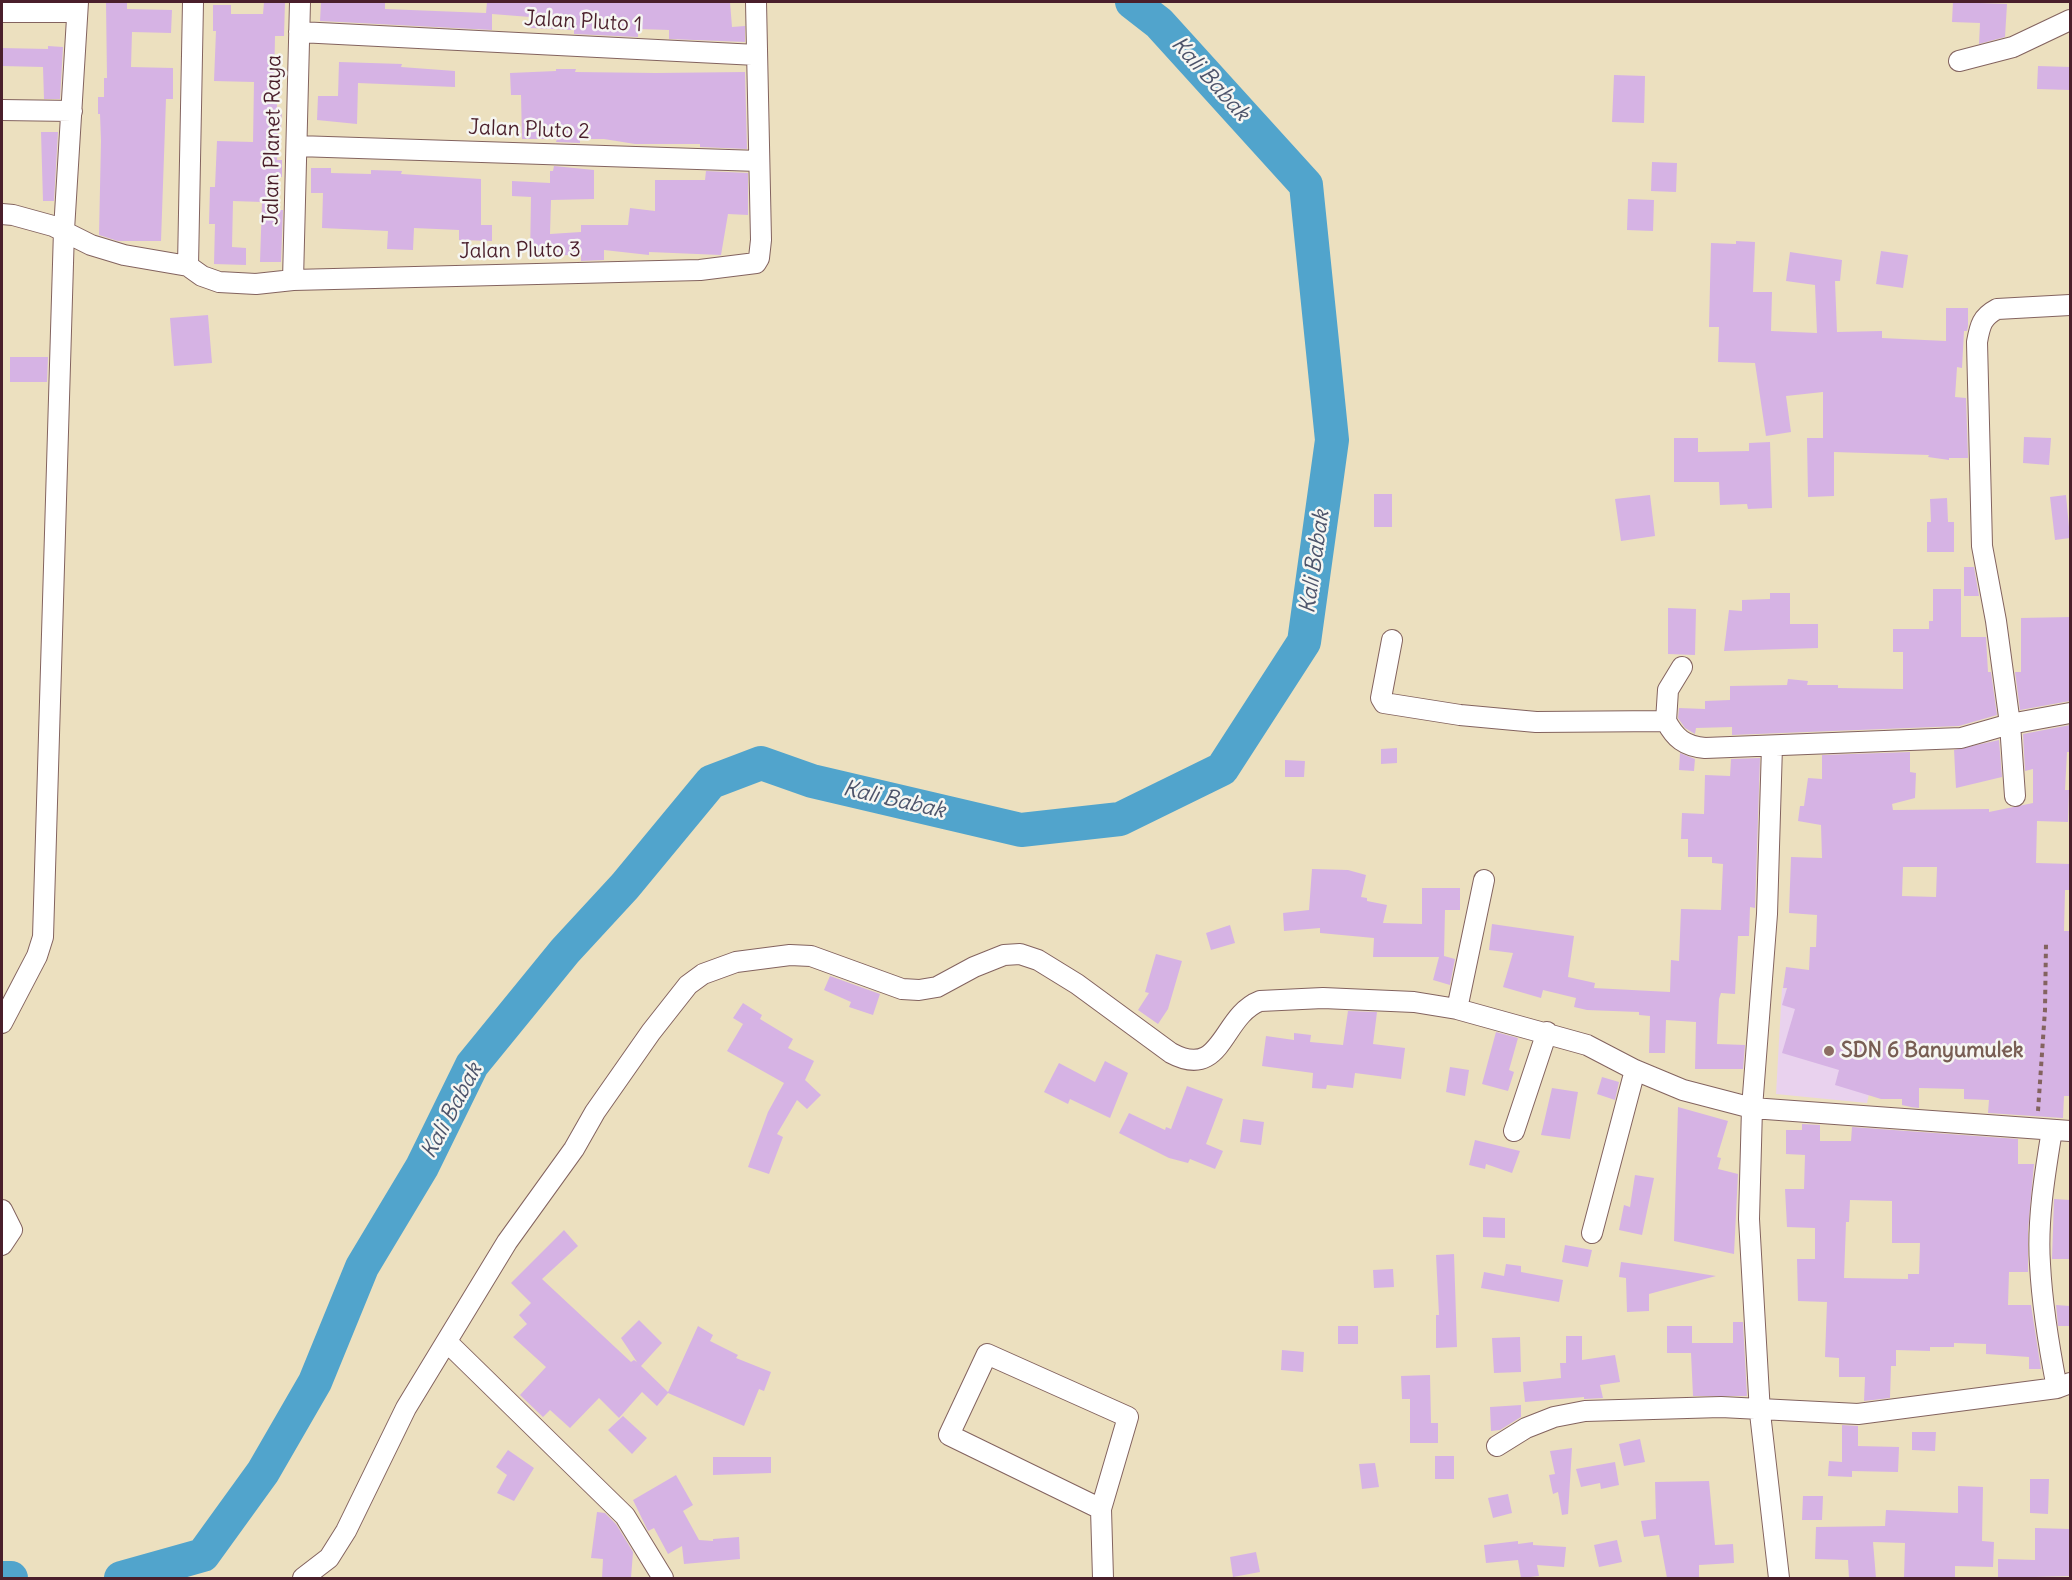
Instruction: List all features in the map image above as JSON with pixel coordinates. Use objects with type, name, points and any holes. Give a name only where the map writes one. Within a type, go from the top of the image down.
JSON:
[{"type":"street","points":[[188,266],[194,2]]},
{"type":"street","name":"Jalan Planet Raya","points":[[293,280],[300,2]]},
{"type":"street","points":[[756,2],[759,161]]},
{"type":"street","points":[[2,12],[77,7],[64,230],[43,937],[37,957],[2,1023]]},
{"type":"street","points":[[1959,61],[2013,46],[2070,20]]},
{"type":"street","name":"Jalan Pluto 1","points":[[299,32],[757,55]]},
{"type":"street","points":[[2,110],[72,111]]},
{"type":"street","name":"Jalan Pluto 2","points":[[297,146],[759,161]]},
{"type":"street","name":"Jalan Pluto 3","points":[[2,214],[64,230],[102,248],[188,266],[202,276],[226,284],[293,280],[700,270],[748,265],[756,263],[759,258],[759,161]]},
{"type":"street","points":[[2015,796],[2010,724],[1996,621],[1982,546],[1978,333],[1980,323],[1986,315],[1996,309],[2070,305]]},
{"type":"street","points":[[1392,640],[1381,698],[1384,703],[1460,715],[1536,722],[1666,721]]},
{"type":"street","points":[[1682,668],[1668,690],[1666,721],[1674,736],[1692,747],[1940,740],[2070,713]]},
{"type":"street","points":[[1772,746],[1767,914],[1752,1108],[1749,1220],[1760,1413],[1779,1578]]},
{"type":"street","points":[[1457,1009],[1484,880]]},
{"type":"street","points":[[303,1578],[329,1558],[345,1531],[406,1408],[513,1233],[672,1004],[703,974],[736,962],[790,955],[811,956],[902,989],[919,990],[938,987],[974,967],[1004,955],[1020,954],[1038,960],[1077,984],[1171,1053],[1184,1060],[1195,1062],[1205,1059],[1241,1013],[1250,1004],[1260,1001],[1323,998],[1414,1002],[1457,1009],[1547,1032],[1587,1045],[1635,1070],[1683,1090],[1752,1108],[2053,1130],[2042,1210],[2039,1263],[2048,1338],[2064,1385],[1858,1414],[1585,1411],[1554,1417],[1526,1428],[1497,1446]]},
{"type":"street","points":[[1514,1131],[1547,1032]]},
{"type":"street","points":[[1592,1233],[1635,1070]]},
{"type":"street","points":[[2,1210],[12,1230],[2,1245]]},
{"type":"street","points":[[447,1342],[531,1426],[556,1446],[625,1516],[663,1578]]},
{"type":"street","points":[[1101,1509],[949,1434],[987,1354],[1128,1418],[1101,1509],[1103,1578]]},
{"type":"path","points":[[2046,943],[2045,1010],[2053,1130]]},
{"type":"shaded area","name":"SDN 6 Banyumulek","points":[[1782,988],[1888,1007],[1867,1103],[1776,1094]]},
{"type":"building","points":[[106,2],[127,2],[127,9],[172,10],[171,33],[132,32],[131,67],[173,68],[173,99],[166,99],[161,241],[118,241],[99,235],[101,141],[98,97],[104,97],[104,78],[107,78]]},
{"type":"building","points":[[264,2],[285,2],[284,36],[275,36],[274,86],[277,86],[277,110],[282,110],[281,127],[278,127],[277,160],[282,160],[282,177],[278,176],[277,210],[283,210],[281,262],[260,262],[262,202],[233,201],[232,247],[246,248],[246,265],[214,264],[215,224],[209,224],[210,187],[215,187],[217,141],[253,142],[254,82],[214,81],[216,31],[213,31],[213,5],[231,5],[231,14],[263,14]]},
{"type":"building","points":[[321,2],[385,2],[385,9],[486,13],[487,2],[730,2],[732,27],[745,26],[745,42],[669,39],[669,30],[638,29],[638,37],[574,34],[574,30],[530,28],[530,17],[492,14],[492,30],[320,21]]},
{"type":"building","points":[[1953,2],[2007,4],[2005,37],[1979,44],[1980,23],[1952,22]]},
{"type":"building","points":[[48,46],[63,47],[60,99],[44,99],[43,67],[2,66],[2,48],[48,49]]},
{"type":"building","points":[[339,62],[402,64],[401,67],[455,71],[455,87],[358,83],[357,124],[317,120],[318,96],[338,96]]},
{"type":"building","points":[[2038,66],[2070,67],[2070,90],[2037,89]]},
{"type":"building","points":[[556,69],[576,69],[575,72],[745,72],[747,149],[700,147],[700,144],[635,144],[604,139],[580,139],[580,143],[556,142],[557,139],[522,139],[521,95],[511,95],[510,73],[556,71]]},
{"type":"building","points":[[1614,75],[1645,76],[1644,123],[1612,122]]},
{"type":"building","points":[[41,132],[58,132],[54,201],[43,201]]},
{"type":"building","points":[[1652,162],[1677,163],[1676,192],[1651,191]]},
{"type":"building","points":[[554,166],[594,170],[594,199],[551,200],[550,234],[581,232],[581,225],[628,225],[630,208],[655,211],[655,180],[705,180],[706,171],[748,173],[748,215],[728,214],[721,255],[649,252],[649,255],[604,250],[604,260],[581,261],[581,254],[530,258],[531,197],[512,196],[512,181],[550,183],[550,171],[553,171]]},
{"type":"building","points":[[311,168],[331,168],[331,173],[371,174],[371,170],[402,171],[401,174],[481,179],[481,225],[492,225],[492,241],[459,240],[459,230],[414,228],[413,250],[387,249],[388,231],[322,228],[323,193],[311,193]]},
{"type":"building","points":[[1628,199],[1654,200],[1653,231],[1627,230]]},
{"type":"building","points":[[1736,241],[1755,242],[1753,292],[1772,292],[1771,331],[1817,333],[1815,285],[1786,281],[1790,252],[1842,260],[1840,281],[1835,281],[1837,332],[1882,331],[1882,338],[1946,341],[1946,308],[1968,308],[1962,368],[1957,367],[1955,397],[1966,398],[1968,458],[1949,458],[1949,460],[1928,457],[1929,455],[1834,452],[1834,496],[1808,497],[1807,438],[1823,438],[1823,392],[1786,396],[1791,432],[1766,436],[1755,363],[1718,362],[1719,327],[1709,327],[1711,243],[1736,244]]},
{"type":"building","points":[[1881,251],[1908,255],[1903,288],[1876,284]]},
{"type":"building","points":[[208,315],[212,363],[174,366],[170,318]]},
{"type":"building","points":[[10,357],[48,357],[47,382],[10,382]]},
{"type":"building","points":[[2024,437],[2051,438],[2049,465],[2023,463]]},
{"type":"building","points":[[1674,438],[1698,438],[1698,452],[1749,451],[1749,443],[1770,442],[1772,508],[1748,509],[1747,504],[1720,505],[1719,482],[1674,482]]},
{"type":"building","points":[[1374,494],[1392,494],[1392,527],[1374,527]]},
{"type":"building","points":[[1650,495],[1655,536],[1621,541],[1615,499]]},
{"type":"building","points":[[2066,495],[2070,538],[2055,540],[2050,497]]},
{"type":"building","points":[[1947,498],[1948,522],[1954,522],[1954,552],[1927,552],[1927,522],[1931,522],[1930,499]]},
{"type":"building","points":[[1964,567],[1974,567],[1979,596],[1964,596]]},
{"type":"building","points":[[1933,589],[1961,589],[1961,637],[1986,637],[1988,672],[1991,672],[1997,715],[1959,726],[1732,735],[1732,727],[1696,728],[1695,734],[1685,728],[1678,718],[1679,708],[1705,709],[1705,701],[1730,700],[1730,686],[1787,685],[1788,679],[1808,681],[1807,685],[1838,685],[1838,688],[1903,689],[1903,652],[1893,652],[1893,629],[1929,629],[1929,621],[1933,621]]},
{"type":"building","points":[[1770,593],[1790,593],[1790,624],[1818,624],[1818,648],[1724,651],[1729,610],[1742,611],[1742,600],[1770,599]]},
{"type":"building","points":[[1668,608],[1696,609],[1695,655],[1668,654]]},
{"type":"building","points":[[2070,617],[2070,701],[2020,710],[2015,672],[2021,672],[2021,618]]},
{"type":"building","points":[[2070,725],[2070,752],[2067,752],[2065,790],[2069,790],[2068,822],[2037,821],[2036,863],[2070,864],[2070,890],[2065,890],[2064,931],[2070,931],[2070,1096],[2064,1096],[2063,1118],[1988,1113],[1989,1100],[1964,1099],[1964,1089],[1919,1088],[1919,1108],[1902,1105],[1902,1099],[1881,1099],[1835,1085],[1839,1070],[1782,1053],[1795,1009],[1782,1005],[1787,988],[1783,988],[1786,967],[1809,970],[1810,947],[1816,947],[1817,915],[1789,913],[1791,857],[1822,858],[1821,825],[1798,821],[1800,806],[1804,806],[1808,778],[1822,779],[1822,755],[1910,752],[1910,772],[1916,773],[1915,798],[1892,804],[1893,810],[1989,809],[1989,812],[2033,803],[2033,769],[2025,771],[2023,734]],"holes":[[[1903,867],[1937,867],[1936,897],[1902,896]]]},
{"type":"building","points":[[1999,740],[2002,777],[1956,788],[1954,750]]},
{"type":"building","points":[[1397,748],[1397,763],[1381,764],[1381,749]]},
{"type":"building","points":[[1680,753],[1695,759],[1694,771],[1679,770]]},
{"type":"building","points":[[1760,758],[1755,908],[1750,907],[1749,936],[1738,936],[1735,994],[1721,993],[1719,999],[1717,1044],[1745,1045],[1743,1069],[1695,1069],[1696,1022],[1666,1020],[1665,1053],[1649,1053],[1650,1016],[1639,1015],[1639,1012],[1587,1010],[1574,1007],[1576,998],[1543,990],[1541,998],[1503,987],[1513,953],[1489,950],[1492,924],[1574,936],[1568,977],[1595,983],[1594,988],[1670,992],[1671,960],[1679,961],[1681,909],[1721,910],[1723,864],[1712,863],[1712,857],[1688,857],[1688,839],[1681,839],[1682,813],[1704,814],[1705,775],[1730,776],[1731,759]]},
{"type":"building","points":[[1285,760],[1305,761],[1304,777],[1285,777]]},
{"type":"building","points":[[1312,869],[1348,870],[1366,875],[1361,897],[1367,898],[1367,901],[1387,905],[1383,923],[1422,924],[1422,888],[1460,888],[1460,910],[1445,910],[1444,956],[1455,959],[1450,985],[1433,980],[1439,957],[1373,957],[1374,938],[1320,933],[1320,928],[1284,931],[1283,913],[1309,910]]},
{"type":"building","points":[[1230,925],[1235,943],[1211,950],[1206,933]]},
{"type":"building","points":[[1156,954],[1182,961],[1168,1009],[1158,1024],[1138,1010],[1149,993],[1145,992]]},
{"type":"building","points":[[830,976],[880,994],[873,1015],[849,1007],[851,1002],[824,990]]},
{"type":"building","points":[[743,1003],[762,1015],[760,1019],[793,1039],[788,1048],[814,1061],[805,1080],[821,1095],[807,1109],[797,1100],[777,1134],[783,1137],[769,1174],[748,1167],[768,1112],[784,1083],[727,1051],[743,1024],[733,1018]]},
{"type":"building","points":[[1348,1011],[1377,1012],[1373,1044],[1405,1048],[1401,1079],[1355,1073],[1353,1088],[1327,1085],[1326,1089],[1312,1088],[1313,1073],[1262,1066],[1266,1036],[1294,1040],[1294,1033],[1311,1035],[1310,1042],[1343,1045]]},
{"type":"building","points":[[1496,1032],[1518,1038],[1509,1070],[1514,1072],[1508,1091],[1482,1084]]},
{"type":"building","points":[[1105,1061],[1128,1073],[1110,1118],[1070,1099],[1068,1104],[1044,1092],[1059,1063],[1095,1082]]},
{"type":"building","points":[[1450,1067],[1469,1070],[1465,1096],[1446,1092]]},
{"type":"building","points":[[1602,1077],[1619,1082],[1615,1100],[1597,1094]]},
{"type":"building","points":[[1187,1086],[1223,1099],[1206,1144],[1223,1151],[1215,1169],[1190,1159],[1188,1163],[1169,1158],[1119,1133],[1129,1113],[1165,1130],[1166,1127],[1171,1129]]},
{"type":"building","points":[[1552,1088],[1578,1092],[1570,1139],[1541,1135]]},
{"type":"building","points":[[1678,1107],[1728,1121],[1717,1157],[1721,1158],[1718,1169],[1738,1174],[1734,1254],[1674,1241]]},
{"type":"building","points":[[1243,1119],[1264,1122],[1261,1145],[1240,1142]]},
{"type":"building","points":[[1802,1124],[1820,1125],[1820,1141],[1851,1141],[1852,1127],[2018,1139],[2018,1164],[2034,1164],[2028,1230],[2028,1272],[2009,1272],[2008,1305],[2031,1305],[2041,1369],[2029,1369],[2029,1357],[1986,1354],[1986,1344],[1954,1343],[1954,1347],[1930,1347],[1930,1351],[1896,1350],[1896,1366],[1891,1366],[1890,1398],[1864,1401],[1865,1377],[1839,1377],[1839,1358],[1825,1357],[1827,1302],[1798,1301],[1797,1259],[1815,1259],[1815,1228],[1787,1227],[1785,1189],[1804,1189],[1805,1155],[1786,1154],[1786,1130],[1802,1130]],"holes":[[[1850,1200],[1892,1201],[1892,1243],[1920,1243],[1919,1274],[1908,1274],[1908,1279],[1844,1278],[1846,1222],[1849,1222]]]},
{"type":"building","points":[[1475,1140],[1520,1151],[1512,1173],[1486,1164],[1485,1169],[1469,1165]]},
{"type":"building","points":[[1635,1175],[1654,1178],[1642,1235],[1619,1230],[1624,1205],[1630,1207]]},
{"type":"building","points":[[2054,1199],[2070,1200],[2070,1259],[2052,1259]]},
{"type":"building","points":[[1483,1217],[1505,1218],[1505,1238],[1483,1237]]},
{"type":"building","points":[[564,1230],[578,1246],[542,1279],[631,1362],[634,1360],[637,1362],[621,1338],[639,1320],[662,1343],[641,1366],[668,1392],[698,1326],[713,1335],[710,1341],[738,1355],[736,1358],[771,1372],[764,1391],[759,1389],[744,1426],[668,1393],[657,1406],[642,1392],[619,1418],[599,1398],[570,1428],[550,1410],[543,1417],[520,1395],[546,1367],[513,1337],[527,1324],[519,1315],[531,1303],[511,1283]]},
{"type":"building","points":[[1565,1245],[1592,1250],[1588,1267],[1562,1262]]},
{"type":"building","points":[[1454,1254],[1457,1347],[1436,1348],[1436,1315],[1439,1315],[1436,1255]]},
{"type":"building","points":[[1621,1262],[1716,1276],[1649,1294],[1649,1311],[1627,1312],[1626,1278],[1619,1277]]},
{"type":"building","points":[[1506,1264],[1521,1266],[1521,1272],[1563,1280],[1559,1302],[1481,1288],[1484,1272],[1504,1276]]},
{"type":"building","points":[[1393,1269],[1394,1287],[1374,1288],[1373,1270]]},
{"type":"building","points":[[2056,1305],[2070,1306],[2070,1326],[2058,1326]]},
{"type":"building","points":[[1733,1322],[1743,1322],[1747,1396],[1693,1396],[1691,1353],[1667,1353],[1667,1326],[1692,1326],[1692,1343],[1733,1343]]},
{"type":"building","points":[[1338,1326],[1358,1326],[1358,1344],[1338,1344]]},
{"type":"building","points":[[1566,1336],[1582,1336],[1582,1360],[1615,1355],[1620,1382],[1600,1385],[1603,1398],[1584,1399],[1584,1397],[1525,1402],[1523,1382],[1561,1378],[1560,1363],[1566,1363]]},
{"type":"building","points":[[1520,1337],[1521,1372],[1494,1373],[1492,1338]]},
{"type":"building","points":[[1282,1350],[1304,1352],[1303,1372],[1281,1370]]},
{"type":"building","points":[[1430,1375],[1431,1423],[1438,1423],[1438,1443],[1410,1443],[1410,1399],[1402,1399],[1401,1376]]},
{"type":"building","points":[[1521,1405],[1521,1417],[1500,1430],[1491,1431],[1490,1407]]},
{"type":"building","points":[[623,1416],[647,1438],[632,1454],[608,1430]]},
{"type":"building","points":[[1842,1425],[1858,1426],[1858,1446],[1899,1447],[1898,1472],[1852,1471],[1852,1477],[1828,1476],[1829,1461],[1842,1462]]},
{"type":"building","points":[[1912,1432],[1936,1432],[1935,1451],[1912,1450]]},
{"type":"building","points":[[1640,1439],[1645,1462],[1624,1466],[1619,1444]]},
{"type":"building","points":[[1572,1448],[1568,1514],[1562,1515],[1558,1492],[1553,1494],[1549,1475],[1555,1474],[1550,1451]]},
{"type":"building","points":[[508,1450],[534,1468],[514,1501],[497,1493],[507,1475],[496,1467]]},
{"type":"building","points":[[1435,1456],[1454,1456],[1454,1479],[1435,1479]]},
{"type":"building","points":[[713,1457],[771,1457],[771,1473],[713,1475]]},
{"type":"building","points":[[1615,1462],[1619,1485],[1601,1489],[1600,1483],[1581,1487],[1576,1469]]},
{"type":"building","points":[[1375,1463],[1379,1487],[1362,1489],[1359,1464]]},
{"type":"building","points":[[676,1475],[693,1505],[683,1511],[699,1540],[713,1541],[713,1539],[739,1537],[740,1559],[684,1564],[682,1546],[668,1554],[654,1528],[648,1531],[633,1500]]},
{"type":"building","points":[[2030,1479],[2049,1479],[2048,1514],[2030,1513]]},
{"type":"building","points":[[1709,1481],[1715,1545],[1733,1544],[1734,1563],[1699,1565],[1699,1578],[1667,1578],[1659,1535],[1644,1537],[1641,1521],[1656,1519],[1655,1482]]},
{"type":"building","points":[[1958,1486],[1983,1487],[1982,1541],[1994,1542],[1993,1567],[1955,1566],[1955,1578],[1904,1577],[1905,1543],[1873,1542],[1876,1578],[1849,1578],[1848,1560],[1815,1559],[1816,1527],[1885,1526],[1886,1510],[1958,1513]]},
{"type":"building","points":[[1508,1494],[1512,1513],[1493,1518],[1488,1498]]},
{"type":"building","points":[[1803,1496],[1823,1496],[1822,1520],[1802,1520]]},
{"type":"building","points":[[597,1512],[605,1513],[616,1524],[633,1552],[631,1578],[602,1578],[603,1559],[591,1558]]},
{"type":"building","points":[[2035,1528],[2070,1529],[2070,1576],[1998,1578],[1998,1559],[2035,1560]]},
{"type":"building","points":[[1617,1540],[1622,1562],[1599,1567],[1594,1545]]},
{"type":"building","points":[[1518,1541],[1518,1544],[1533,1542],[1533,1545],[1566,1547],[1564,1567],[1537,1565],[1539,1576],[1521,1578],[1518,1560],[1486,1563],[1484,1545]]},
{"type":"building","points":[[1256,1552],[1260,1572],[1233,1577],[1230,1557]]},
{"type":"waterway","name":"Kali Babak","points":[[121,1578],[203,1555],[263,1472],[315,1382],[362,1267],[422,1167],[472,1065],[565,951],[625,886],[711,782],[761,763],[812,781],[1021,830],[1120,819],[1222,769],[1304,642],[1332,440],[1306,185],[1159,23],[1132,2]]},
{"type":"waterway","name":"Kali Babak","points":[[2,1578],[11,1578]]},
{"type":"place","name":"SDN 6 Banyumulek","points":[[1829,1051]]}]
